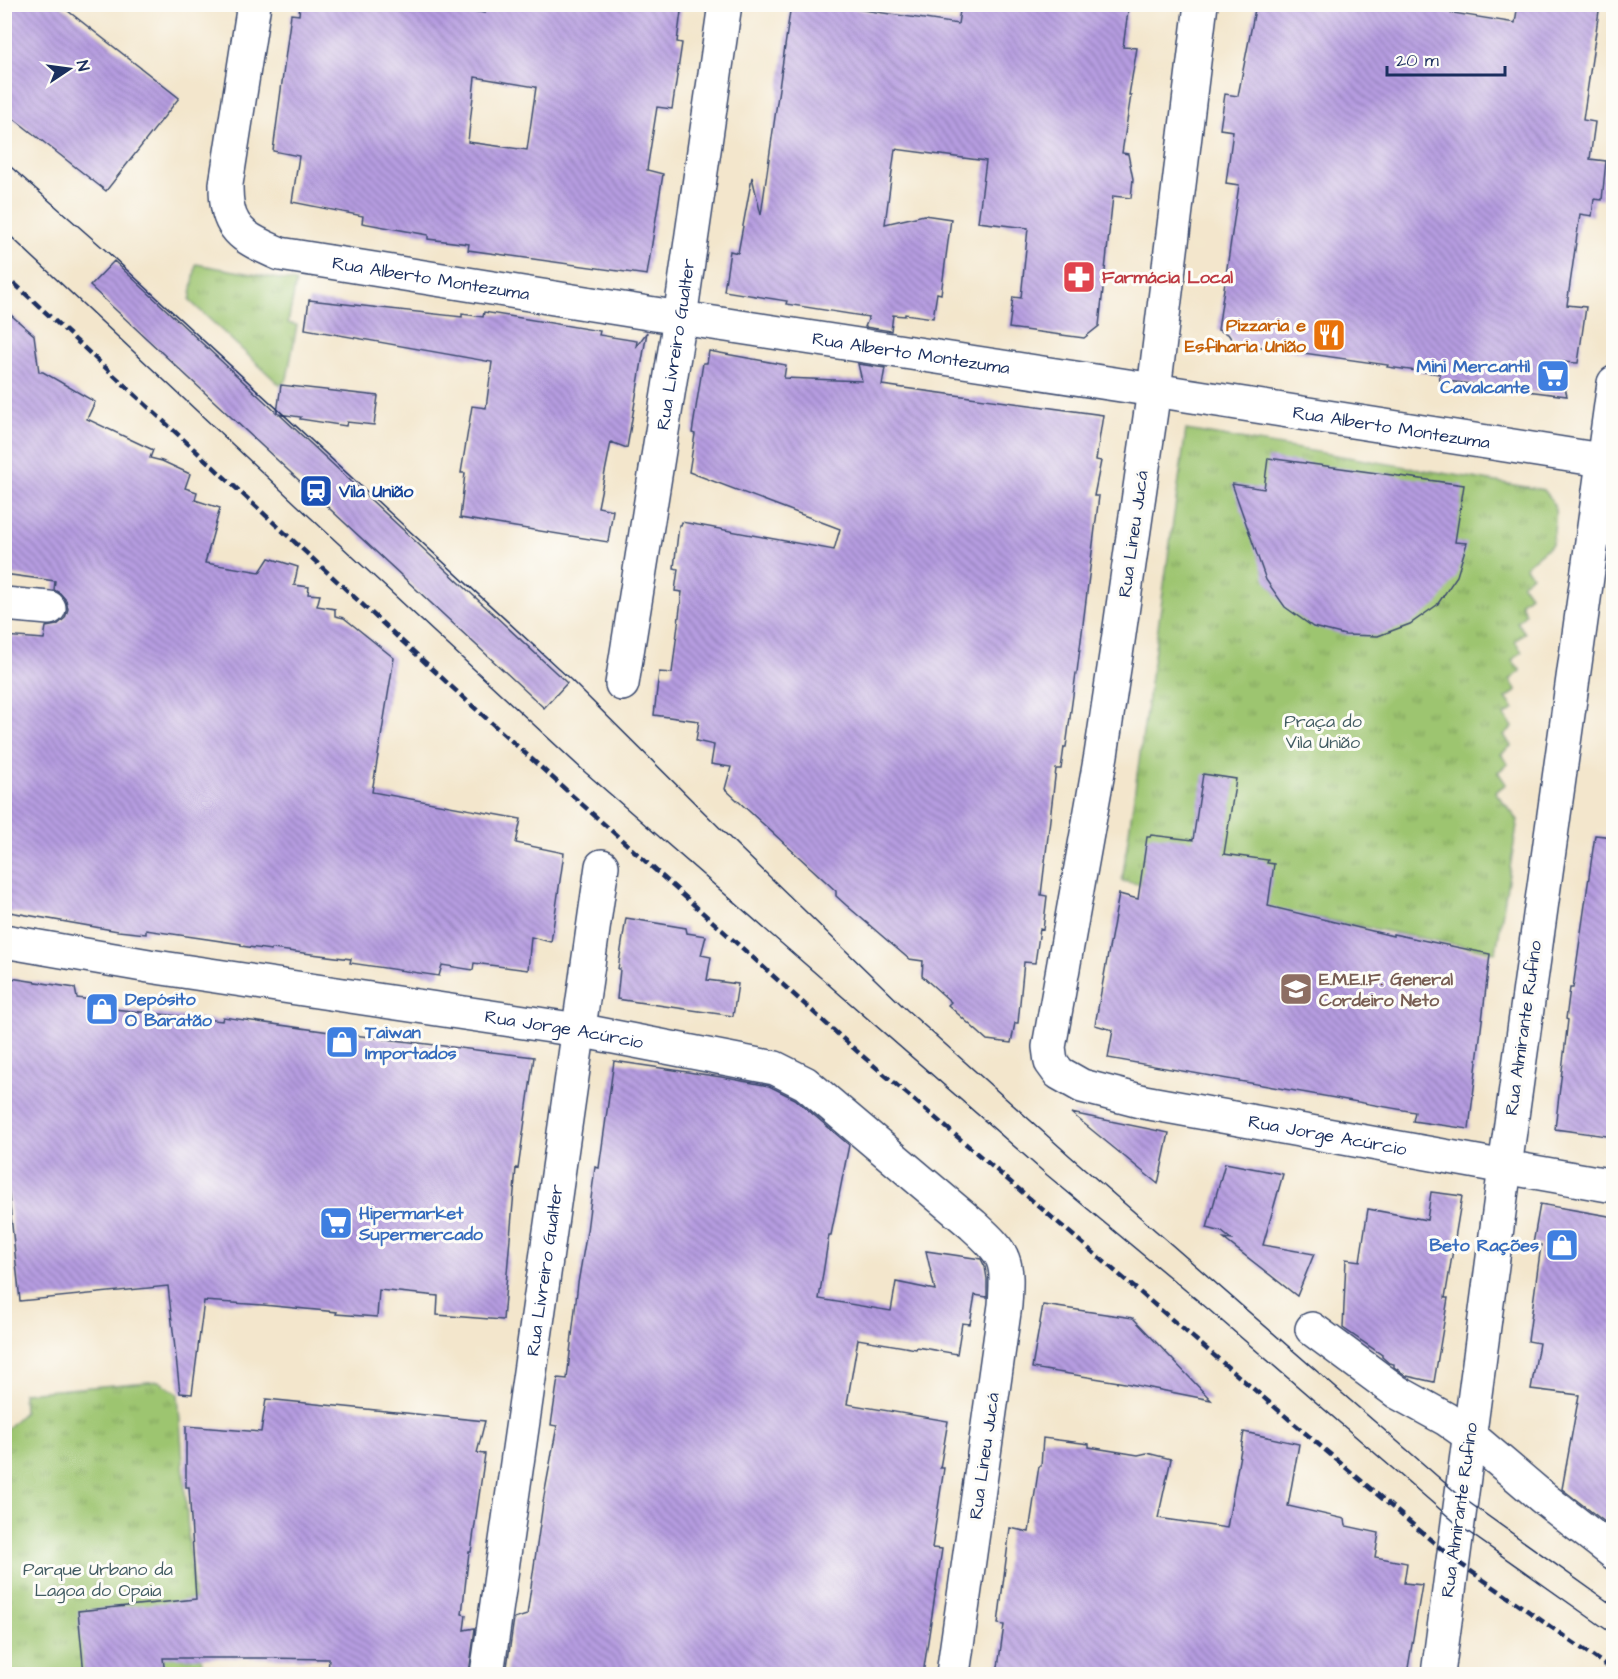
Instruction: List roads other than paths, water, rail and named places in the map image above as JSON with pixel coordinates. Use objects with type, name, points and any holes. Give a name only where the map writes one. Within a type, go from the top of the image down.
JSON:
[{"type":"street","name":"Rua Alberto Montezuma","points":[[254,4],[226,184],[227,208],[232,222],[248,239],[280,254],[1608,462]]},
{"type":"street","name":"Rua Livreiro Gualter","points":[[622,684],[680,318],[725,4]]},
{"type":"street","name":"Rua Lineu Jucá","points":[[1051,1062],[1049,1047],[1101,755],[1154,390],[1201,4]]},
{"type":"street","name":"Rua Almirante Rufino","points":[[1438,1674],[1505,1167],[1608,462],[1614,383]]},
{"type":"street","points":[[4,604],[49,608]]},
{"type":"street","name":"Rua Livreiro Gualter","points":[[487,1674],[602,866]]},
{"type":"street","name":"Rua Jorge Acúrcio","points":[[4,942],[578,1030],[775,1068],[805,1083],[992,1242]]},
{"type":"street","name":"Rua Jorge Acúrcio","points":[[1051,1062],[1059,1073],[1082,1086],[1144,1102],[1614,1186]]},
{"type":"street","name":"Rua Lineu Jucá","points":[[953,1674],[1005,1305],[1007,1276],[1004,1259],[992,1242]]},
{"type":"street","points":[[1312,1329],[1397,1392],[1469,1434],[1542,1497],[1614,1553]]},
{"type":"tram line","points":[[4,161],[102,247],[571,680],[907,1010],[1070,1156],[1460,1496],[1614,1606]]},
{"type":"tram line","points":[[4,230],[586,773],[1047,1175],[1208,1309],[1457,1524],[1614,1635]]},
{"type":"railway","points":[[4,274],[467,701],[859,1053],[1452,1558],[1614,1671]]},
{"type":"place","name":"Farmácia Local","points":[[1079,277]]},
{"type":"place","name":"Pizzaria e Esfiharia União","points":[[1329,335]]},
{"type":"place","name":"Mini Mercantil Cavalcante","points":[[1553,376]]},
{"type":"place","name":"Vila União","points":[[316,491]]},
{"type":"place","name":"E.M.E.I.F. General Cordeiro Neto","points":[[1296,989]]},
{"type":"place","name":"Depósito O Baratão","points":[[102,1009]]},
{"type":"place","name":"Taiwan Importados","points":[[342,1042]]},
{"type":"place","name":"Hipermarket Supermercado","points":[[336,1223]]},
{"type":"place","name":"Beto Rações","points":[[1562,1245]]},
{"type":"park label","name":"Praça do Vila União","points":[[1323,731]]},
{"type":"park label","name":"Parque Urbano da Lagoa do Opaia","points":[[98,1579]]}]
